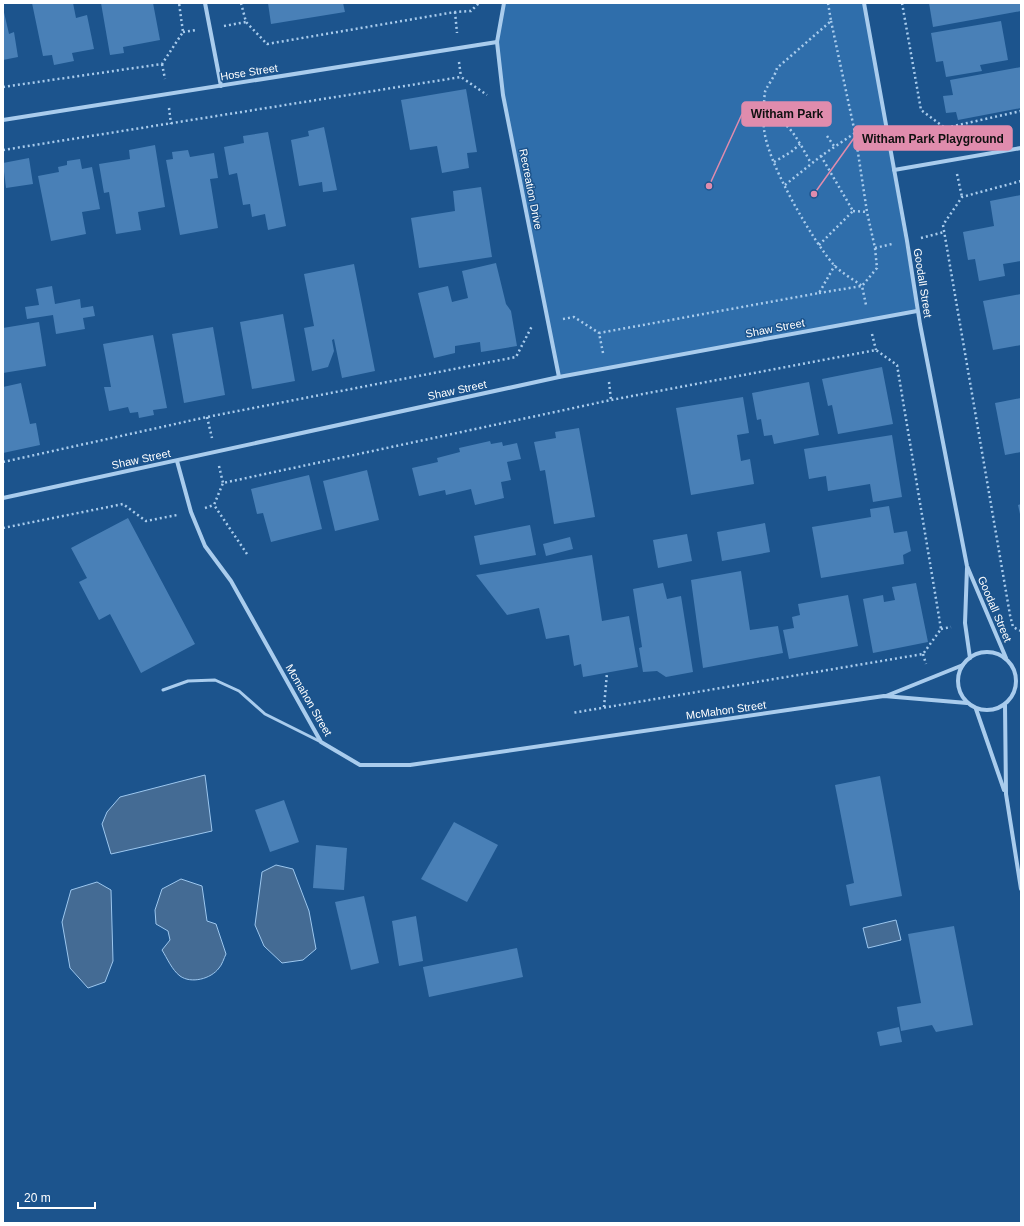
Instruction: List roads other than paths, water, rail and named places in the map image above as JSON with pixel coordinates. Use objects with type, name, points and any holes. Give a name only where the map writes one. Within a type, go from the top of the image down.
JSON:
[{"type":"street","points":[[205,3],[222,86]]},
{"type":"street","name":"Recreation Drive","points":[[504,3],[497,42],[503,95],[559,377]]},
{"type":"street","name":"Goodall Street","points":[[864,3],[907,241],[918,311],[967,566],[1006,658]]},
{"type":"street","name":"Hose Street","points":[[3,120],[497,42]]},
{"type":"street","points":[[894,170],[1021,148]]},
{"type":"street","name":"Shaw Street","points":[[3,498],[177,461],[222,449],[559,377],[918,311]]},
{"type":"street","name":"Mcmahon Street","points":[[177,461],[191,512],[205,546],[231,581],[321,742],[360,765],[410,766],[570,743]]},
{"type":"street","name":"Goodall Street","points":[[967,566],[965,623],[970,658]]},
{"type":"street","points":[[884,696],[963,665],[978,653],[988,652],[1006,658],[1013,666],[1019,677],[1014,693],[1005,705],[996,710],[986,711],[976,709],[967,703],[959,691],[958,678],[963,665]]},
{"type":"street","points":[[884,696],[967,703]]},
{"type":"street","name":"McMahon Street","points":[[570,743],[884,696]]},
{"type":"street","points":[[1005,705],[1006,794],[1021,889]]},
{"type":"street","points":[[976,709],[1006,794]]},
{"type":"lane","points":[[163,690],[188,681],[215,680],[239,691],[265,714],[321,742]]},
{"type":"place","name":"Witham Park","points":[[709,186]]},
{"type":"place","name":"Witham Park Playground","points":[[814,194]]}]
